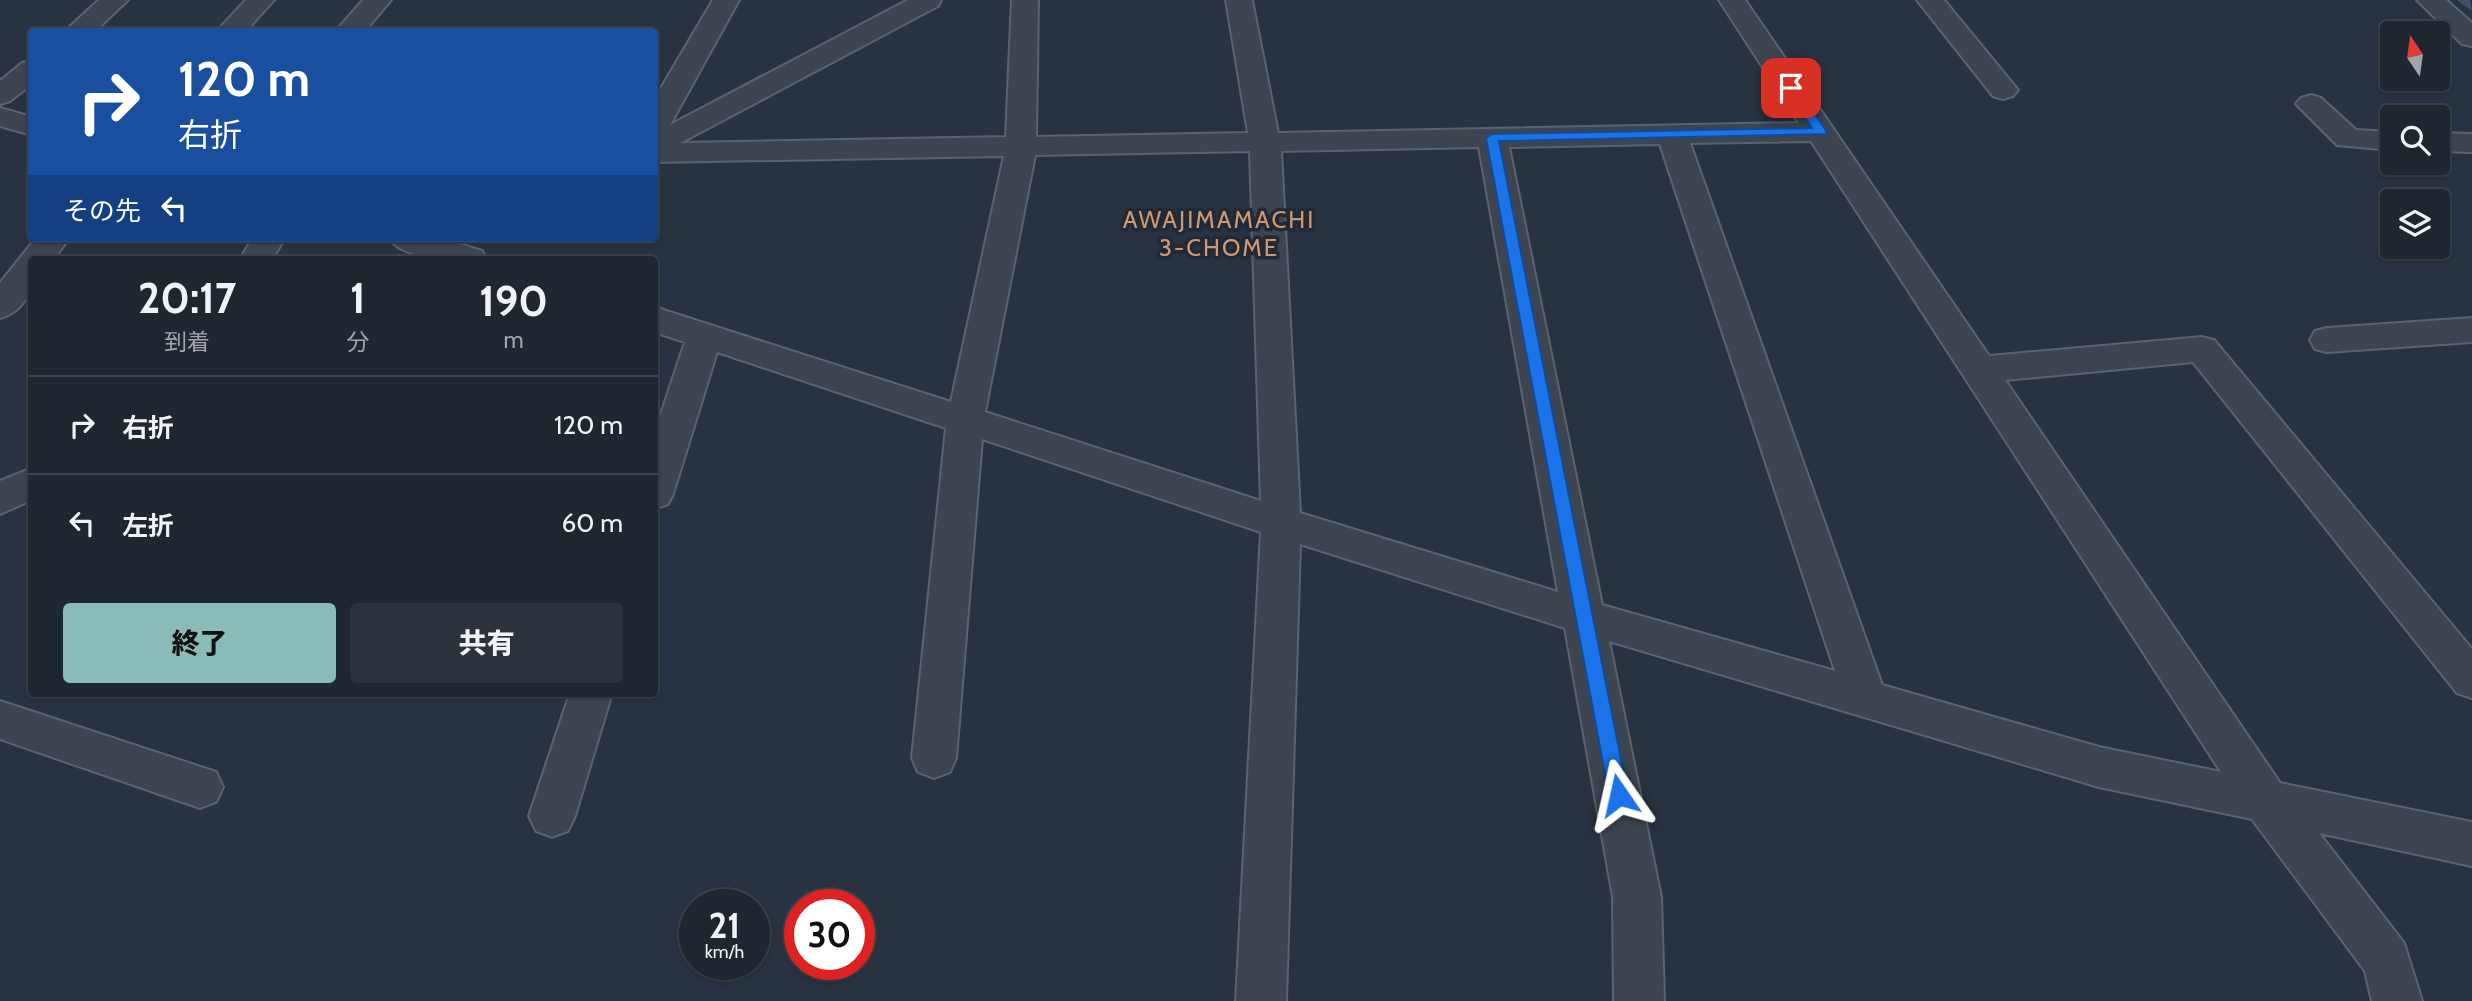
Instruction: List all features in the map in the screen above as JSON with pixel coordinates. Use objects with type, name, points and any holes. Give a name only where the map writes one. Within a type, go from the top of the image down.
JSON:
[{"type":"street","points":[[82,28],[116,0]]},
{"type":"street","points":[[233,28],[261,0]]},
{"type":"street","points":[[352,28],[378,0]]},
{"type":"street","points":[[658,119],[726,0]]},
{"type":"street","points":[[658,143],[928,0]]},
{"type":"street","points":[[934,758],[965,420],[1021,147],[1025,0]]},
{"type":"street","points":[[1239,0],[1265,142],[1281,523],[1261,1001]]},
{"type":"street","points":[[1732,0],[2268,804],[2387,960],[2397,1001]]},
{"type":"street","points":[[1930,0],[2003,90]]},
{"type":"street","points":[[2430,0],[2472,38]]},
{"type":"street","points":[[0,95],[28,72]]},
{"type":"street","points":[[2311,104],[2348,139],[2380,140]]},
{"type":"street","points":[[0,117],[28,125]]},
{"type":"street","points":[[658,153],[1821,132]]},
{"type":"street","points":[[1672,134],[1865,698]]},
{"type":"street","points":[[1492,138],[1637,897],[1639,1001]]},
{"type":"street","points":[[2450,142],[2472,143]]},
{"type":"street","points":[[39,256],[50,242]]},
{"type":"street","points":[[416,242],[454,256]]},
{"type":"street","points":[[463,256],[482,242]]},
{"type":"street","points":[[0,306],[28,271]]},
{"type":"street","points":[[658,320],[1281,523],[1585,617],[2099,767],[2472,844]]},
{"type":"street","points":[[2327,340],[2472,330]]},
{"type":"street","points":[[658,482],[705,335]]},
{"type":"street","points":[[1980,370],[2202,349],[2472,680]]},
{"type":"street","points":[[0,499],[28,484]]},
{"type":"street","points":[[552,816],[590,697]]},
{"type":"street","points":[[0,720],[200,787]]},
{"type":"waterway","points":[[2463,0],[2472,8]]},
{"type":"district","name":"AWAJIMAMACHI 3-CHOME","points":[[1219,233]]},
{"type":"route","points":[[1619,795],[1492,138],[1821,132],[1791,88]]}]
